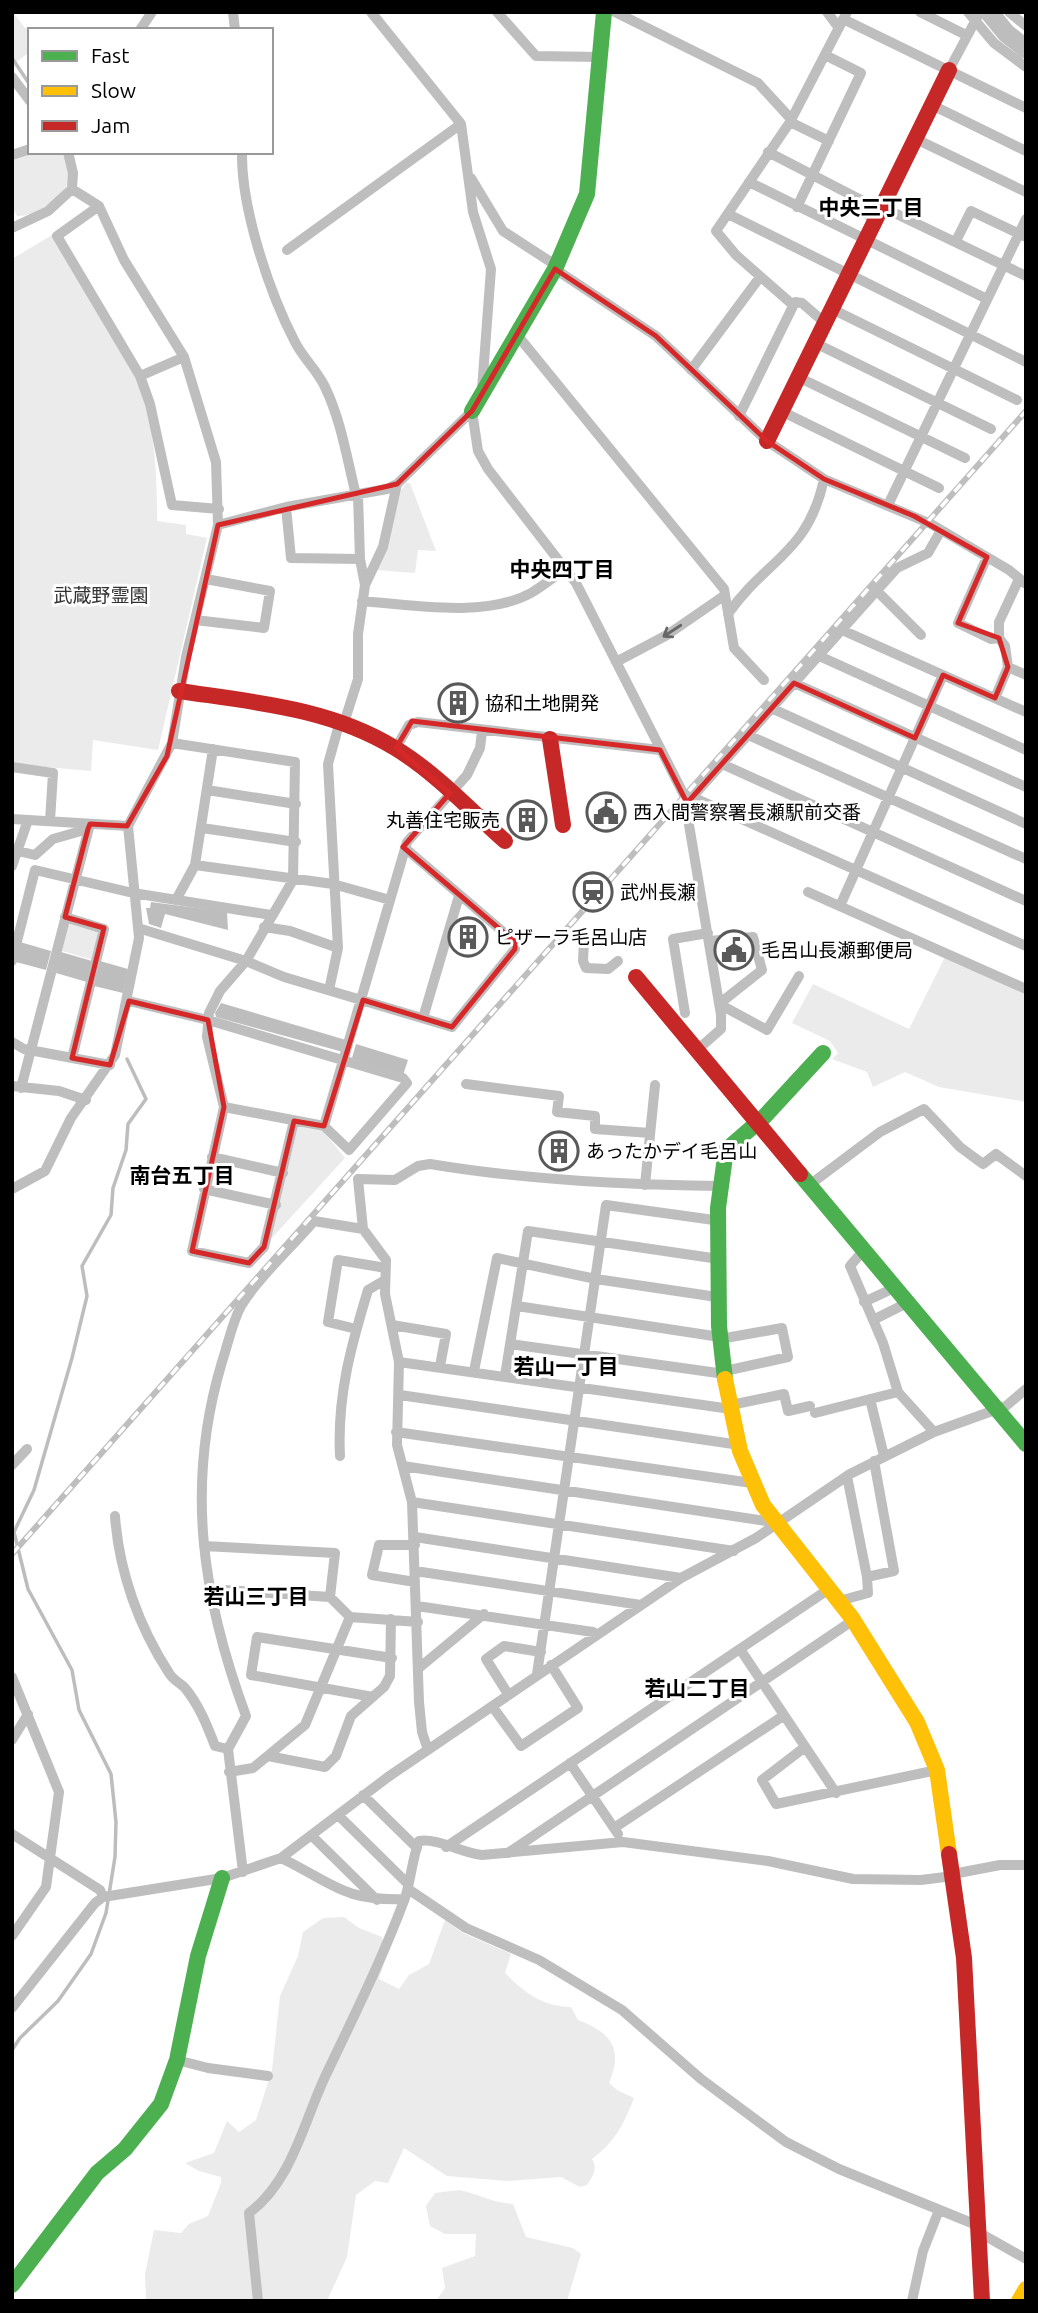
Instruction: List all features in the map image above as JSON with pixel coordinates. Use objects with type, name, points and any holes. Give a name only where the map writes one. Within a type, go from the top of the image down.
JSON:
[{"type":"street","points":[[141,28],[152,12]]},
{"type":"street","points":[[371,12],[406,59],[451,107],[461,124],[473,212],[491,269],[481,395]]},
{"type":"street","points":[[497,12],[536,56],[599,57]]},
{"type":"street","points":[[218,525],[286,507],[357,495],[397,484],[472,411],[556,268],[587,194],[604,12]]},
{"type":"street","points":[[615,12],[758,83],[790,120],[829,141]]},
{"type":"street","points":[[827,12],[1026,108]]},
{"type":"street","points":[[920,12],[967,35]]},
{"type":"street","points":[[1009,12],[1026,26]]},
{"type":"street","points":[[767,441],[974,16]]},
{"type":"street","points":[[974,16],[994,43],[1026,67]]},
{"type":"street","points":[[793,305],[760,277],[716,231],[790,120],[843,20]]},
{"type":"street","points":[[797,206],[861,73],[825,55]]},
{"type":"street","points":[[12,77],[28,98]]},
{"type":"street","points":[[932,105],[1026,152]]},
{"type":"street","points":[[287,250],[461,124]]},
{"type":"street","points":[[916,139],[1026,192]]},
{"type":"street","points":[[768,152],[861,200],[856,209],[879,213],[956,241],[1026,276]]},
{"type":"street","points":[[12,228],[48,211],[72,189],[73,173],[68,154]]},
{"type":"street","points":[[242,154],[245,204],[253,230],[295,344],[314,368],[331,403],[357,495],[360,559],[365,585]]},
{"type":"street","points":[[469,176],[503,232],[656,336],[767,441],[824,479],[888,505],[987,557],[1022,581],[999,622],[999,638],[1005,646],[1008,667],[995,698]]},
{"type":"street","points":[[749,182],[987,299]]},
{"type":"street","points":[[12,1189],[45,1171],[71,1118],[110,1065],[129,1001],[138,948],[128,826],[172,743],[179,691],[218,525],[219,509],[216,463],[184,357],[124,260],[99,206],[72,189]]},
{"type":"street","points":[[99,206],[57,236],[140,376],[150,404],[172,505],[219,509]]},
{"type":"street","points":[[956,241],[971,211],[1022,235]]},
{"type":"street","points":[[728,214],[1026,362]]},
{"type":"street","points":[[888,505],[1003,265],[1022,235],[1026,219]]},
{"type":"street","points":[[691,370],[760,277]]},
{"type":"street","points":[[739,416],[795,302],[803,303],[954,368],[1017,400]]},
{"type":"street","points":[[518,336],[665,514],[725,595],[734,648],[764,680]]},
{"type":"street","points":[[815,343],[991,429]]},
{"type":"street","points":[[140,376],[184,357]]},
{"type":"street","points":[[798,377],[965,458]]},
{"type":"street","points":[[472,411],[478,451],[488,469],[567,568],[660,750],[690,801],[721,1029],[696,1051]]},
{"type":"street","points":[[782,411],[939,488]]},
{"type":"street","points":[[728,614],[745,592],[778,564],[801,538],[818,507],[824,479]]},
{"type":"street","points":[[328,990],[338,948],[328,764],[358,679],[365,585],[383,547],[397,484]]},
{"type":"street","points":[[286,507],[290,558],[360,559]]},
{"type":"street","points":[[690,801],[897,568],[928,553],[940,532]]},
{"type":"street","points":[[987,557],[958,623],[991,639],[999,638]]},
{"type":"street","points":[[362,601],[457,608],[494,603],[529,594],[567,568]]},
{"type":"street","points":[[195,620],[264,628],[270,591],[206,579]]},
{"type":"street","points":[[877,591],[921,635]]},
{"type":"street","points":[[616,662],[667,635],[725,595]]},
{"type":"street","points":[[842,630],[1026,712]]},
{"type":"street","points":[[817,655],[1026,750]]},
{"type":"street","points":[[1008,667],[1026,675]]},
{"type":"street","points":[[840,906],[943,675]]},
{"type":"street","points":[[794,683],[1026,787]]},
{"type":"street","points":[[179,691],[292,709],[342,722],[396,748],[505,841]]},
{"type":"street","points":[[771,708],[1026,824]]},
{"type":"street","points":[[396,748],[413,723],[660,750]]},
{"type":"street","points":[[324,1126],[345,1062],[405,848],[475,764],[482,731]]},
{"type":"street","points":[[748,735],[1026,859]]},
{"type":"street","points":[[550,739],[563,825]]},
{"type":"street","points":[[172,743],[295,762],[296,842],[293,880],[246,961],[220,990],[208,1020],[207,1037],[222,1088],[224,1107],[192,1251],[249,1263],[264,1247],[294,1121]]},
{"type":"street","points":[[176,900],[195,865],[213,749]]},
{"type":"street","points":[[722,764],[1026,901]]},
{"type":"street","points":[[12,767],[53,773],[50,821]]},
{"type":"street","points":[[207,790],[296,804]]},
{"type":"street","points":[[690,801],[699,800],[1026,946]]},
{"type":"street","points":[[12,819],[89,827],[128,826]]},
{"type":"street","points":[[12,866],[28,820]]},
{"type":"street","points":[[18,851],[35,855],[53,839],[89,827]]},
{"type":"street","points":[[86,1100],[59,1091],[17,1087],[31,1050],[89,827]]},
{"type":"street","points":[[202,828],[296,842]]},
{"type":"street","points":[[138,928],[452,1027],[515,949],[515,942],[405,848]]},
{"type":"street","points":[[195,865],[333,884],[390,900]]},
{"type":"street","points":[[12,961],[35,870],[133,893],[271,915]]},
{"type":"street","points":[[808,892],[1026,989]]},
{"type":"street","points":[[423,1018],[459,896]]},
{"type":"street","points":[[65,917],[104,929],[72,1058]]},
{"type":"street","points":[[264,927],[290,931],[338,948]]},
{"type":"street","points":[[685,1013],[668,937],[753,937],[762,970],[719,1004]]},
{"type":"street","points":[[583,940],[583,961],[586,968],[608,969],[618,961]]},
{"type":"street","points":[[719,1004],[767,1030],[799,976]]},
{"type":"street","points":[[636,977],[1026,1444]]},
{"type":"street","points":[[129,1001],[208,1020],[403,1078],[406,1086],[349,1150],[324,1126],[224,1107]]},
{"type":"street","points":[[12,1042],[31,1050],[110,1065]]},
{"type":"street","points":[[823,1053],[757,1124],[726,1150],[721,1186],[717,1297],[720,1338],[731,1407],[752,1483],[776,1525],[852,1621],[930,1745],[937,1770],[964,1958],[982,2301]]},
{"type":"street","points":[[466,1084],[559,1096],[557,1112],[595,1116],[595,1129],[650,1133]]},
{"type":"street","points":[[645,1185],[655,1085]]},
{"type":"street","points":[[808,1186],[880,1132],[924,1109],[960,1147],[983,1164],[996,1154],[1026,1176]]},
{"type":"street","points":[[212,1157],[283,1173]]},
{"type":"street","points":[[428,1751],[422,1732],[412,1502],[397,1432],[399,1362],[385,1274],[386,1260],[363,1229],[358,1179],[395,1180],[418,1166],[430,1164],[511,1176],[645,1185],[721,1186]]},
{"type":"street","points":[[204,1189],[276,1205]]},
{"type":"street","points":[[537,1674],[606,1205],[720,1221]]},
{"type":"street","points":[[243,1872],[228,1749],[246,1716],[216,1628],[209,1589],[204,1546],[202,1455],[215,1387],[242,1306],[314,1222],[363,1229]]},
{"type":"street","points":[[505,1376],[528,1231],[719,1259]]},
{"type":"street","points":[[863,1251],[850,1266],[873,1320],[898,1392],[934,1432]]},
{"type":"street","points":[[474,1371],[497,1258],[596,1279],[717,1297]]},
{"type":"street","points":[[356,1329],[328,1322],[338,1260],[385,1274]]},
{"type":"street","points":[[340,1456],[339,1413],[342,1380],[368,1290],[385,1274]]},
{"type":"street","points":[[864,1303],[894,1288]]},
{"type":"street","points":[[873,1320],[907,1303]]},
{"type":"street","points":[[510,1343],[725,1373],[788,1357],[782,1328],[720,1338],[517,1306]]},
{"type":"street","points":[[393,1325],[446,1334],[440,1367]]},
{"type":"street","points":[[399,1362],[731,1407],[784,1394],[788,1411],[870,1399],[898,1392]]},
{"type":"street","points":[[12,2008],[95,1903],[103,1897],[222,1878],[281,1858],[363,1795],[681,1578],[734,1551],[847,1476],[934,1432],[997,1410],[1026,1389]]},
{"type":"street","points":[[400,1395],[740,1445]]},
{"type":"street","points":[[867,1577],[894,1571],[870,1399]]},
{"type":"street","points":[[397,1432],[752,1483]]},
{"type":"street","points":[[12,1465],[27,1449]]},
{"type":"street","points":[[403,1466],[766,1521],[776,1525]]},
{"type":"street","points":[[446,1847],[740,1649],[834,1595],[868,1593],[847,1476]]},
{"type":"street","points":[[412,1502],[734,1551]]},
{"type":"street","points":[[115,1516],[121,1564],[146,1632],[171,1676],[184,1688],[203,1716],[215,1746],[228,1749]]},
{"type":"street","points":[[641,1605],[415,1576],[372,1575],[379,1545],[415,1541],[681,1578]]},
{"type":"street","points":[[204,1546],[335,1553],[330,1597]]},
{"type":"street","points":[[209,1589],[330,1597],[350,1616],[418,1622]]},
{"type":"street","points":[[417,1606],[484,1614],[593,1632],[596,1635]]},
{"type":"street","points":[[419,1668],[484,1614]]},
{"type":"street","points":[[229,1772],[253,1768],[305,1725],[350,1616]]},
{"type":"street","points":[[268,1756],[325,1767],[336,1756],[351,1716],[384,1687],[390,1676],[391,1619]]},
{"type":"street","points":[[505,1855],[852,1621]]},
{"type":"street","points":[[373,1697],[251,1675],[257,1637],[392,1658]]},
{"type":"street","points":[[508,1694],[486,1659],[504,1646],[541,1652]]},
{"type":"street","points":[[740,1649],[836,1793]]},
{"type":"street","points":[[492,1706],[521,1746],[578,1707],[551,1665]]},
{"type":"street","points":[[12,1677],[59,1792],[46,1887],[12,1936]]},
{"type":"street","points":[[12,1740],[28,1714]]},
{"type":"street","points":[[614,1828],[783,1716]]},
{"type":"street","points":[[805,1747],[762,1780],[776,1804],[937,1770]]},
{"type":"street","points":[[570,1763],[623,1842]]},
{"type":"street","points":[[363,1795],[417,1848]]},
{"type":"street","points":[[339,1816],[407,1891],[466,1928],[539,1961],[622,2010],[701,2079],[786,2142],[839,2169],[980,2229],[1026,2259]]},
{"type":"street","points":[[12,1834],[100,1890],[103,1897]]},
{"type":"street","points":[[313,1836],[377,1900]]},
{"type":"street","points":[[258,2301],[249,2213],[258,2206],[295,2152],[407,1891],[419,1841],[428,1840],[463,1853],[505,1855],[623,1842],[755,1859],[853,1880],[921,1880],[1000,1865],[1026,1865]]},
{"type":"street","points":[[281,1858],[334,1888],[359,1898],[377,1900],[407,1891]]},
{"type":"street","points":[[12,2285],[97,2173],[148,2124],[170,2087],[198,1956],[222,1878]]},
{"type":"street","points":[[177,2060],[208,2068],[268,2076]]},
{"type":"street","points":[[912,2301],[923,2251],[939,2210]]},
{"type":"street","points":[[1019,2301],[1026,2289]]},
{"type":"highlighted area","points":[[555,269],[656,336],[767,441],[824,479],[914,516],[987,557],[958,623],[999,638],[1008,667],[995,698],[943,675],[915,738],[794,683],[687,803],[660,750],[412,721],[396,748],[450,793],[403,847],[515,942],[515,949],[452,1027],[363,1000],[324,1126],[294,1121],[264,1247],[249,1263],[192,1251],[224,1107],[208,1020],[129,1001],[110,1065],[72,1058],[104,928],[65,917],[88,829],[90,824],[127,826],[167,756],[218,525],[397,484],[472,411]]},
{"type":"green space","points":[[13,12],[28,28],[28,53],[12,65]]},
{"type":"green space","points":[[28,154],[63,154],[69,172],[67,185],[63,192],[40,209],[17,216],[12,207],[12,159]]},
{"type":"green space","name":"武蔵野霊園","points":[[52,235],[104,317],[137,382],[149,419],[154,448],[157,521],[186,525],[186,534],[207,538],[158,750],[93,740],[91,771],[12,764],[12,259]]},
{"type":"green space","points":[[406,483],[410,483],[436,551],[418,550],[415,573],[377,570],[399,493]]},
{"type":"green space","points":[[69,922],[100,930],[93,960],[62,951]]},
{"type":"green space","points":[[945,957],[1026,992],[1026,1102],[939,1087],[905,1072],[873,1087],[867,1072],[832,1059],[838,1053],[830,1041],[792,1023],[813,984],[909,1029]]},
{"type":"green space","points":[[298,1126],[324,1132],[345,1158],[271,1239]]},
{"type":"green space","points":[[344,1917],[359,1928],[382,1937],[386,1957],[379,1979],[399,1989],[409,1975],[429,1964],[445,1920],[463,1933],[511,1954],[505,1973],[527,1993],[551,2004],[571,2007],[578,2020],[598,2030],[611,2043],[615,2060],[609,2083],[634,2098],[622,2124],[607,2146],[592,2159],[595,2166],[593,2175],[587,2185],[580,2187],[561,2177],[507,2181],[447,2176],[404,2148],[388,2183],[375,2181],[356,2195],[347,2257],[327,2301],[146,2301],[145,2274],[154,2230],[181,2233],[189,2224],[208,2216],[221,2183],[221,2177],[199,2171],[185,2163],[214,2153],[227,2121],[239,2132],[256,2120],[272,2070],[280,1996],[298,1956],[303,1932],[323,1918]]},
{"type":"green space","points":[[459,2190],[513,2204],[526,2237],[573,2248],[581,2254],[567,2301],[436,2301],[445,2288],[442,2268],[475,2256],[476,2234],[445,2234],[430,2226],[426,2206],[435,2193]]},
{"type":"shaded area","points":[[151,902],[227,912],[228,930],[165,914],[161,928],[149,924],[146,908],[150,908]]},
{"type":"shaded area","points":[[20,942],[51,951],[46,970],[16,962]]},
{"type":"shaded area","points":[[61,952],[92,961],[87,982],[56,973]]},
{"type":"shaded area","points":[[100,961],[128,969],[123,993],[94,986]]},
{"type":"shaded area","points":[[221,1003],[346,1040],[343,1052],[216,1017],[215,1013]]},
{"type":"shaded area","points":[[356,1044],[408,1060],[403,1075],[352,1058]]},
{"type":"waterway","points":[[989,12],[1006,33],[1026,49]]},
{"type":"waterway","points":[[12,58],[28,82]]},
{"type":"waterway","points":[[12,2050],[20,2038],[58,2001],[91,1954],[106,1913],[115,1857],[116,1822],[111,1774],[79,1710],[72,1670],[28,1589],[14,1532],[34,1490],[72,1358],[87,1296],[82,1266],[111,1215],[113,1188],[126,1150],[128,1124],[146,1099],[127,1059]]},
{"type":"railway","points":[[12,1554],[1026,411]]},
{"type":"traffic: fast","points":[[472,411],[555,269],[587,194],[604,12]]},
{"type":"traffic: fast","points":[[725,1379],[719,1326],[718,1208],[726,1150],[764,1117],[823,1053]]},
{"type":"traffic: fast","points":[[800,1174],[1026,1444]]},
{"type":"traffic: fast","points":[[12,2285],[97,2173],[125,2149],[161,2104],[177,2060],[198,1956],[222,1878]]},
{"type":"traffic: slow","points":[[725,1379],[740,1451],[763,1505],[852,1618],[917,1722],[937,1770],[949,1854]]},
{"type":"traffic: slow","points":[[1019,2301],[1026,2289]]},
{"type":"traffic: jam","points":[[767,441],[949,70]]},
{"type":"traffic: jam","points":[[179,691],[263,703],[318,715],[370,735],[410,758],[505,841]]},
{"type":"traffic: jam","points":[[550,739],[563,825]]},
{"type":"traffic: jam","points":[[636,977],[800,1174]]},
{"type":"traffic: jam","points":[[949,1854],[964,1958],[982,2301]]},
{"type":"place","name":"協和土地開発","points":[[458,703]]},
{"type":"place","name":"西入間警察署長瀬駅前交番","points":[[606,812]]},
{"type":"place","name":"丸善住宅販売","points":[[527,820]]},
{"type":"place","name":"武州長瀬","points":[[593,892]]},
{"type":"place","name":"ピザーラ毛呂山店","points":[[468,937]]},
{"type":"place","name":"毛呂山長瀬郵便局","points":[[734,950]]},
{"type":"place","name":"あったかデイ毛呂山","points":[[559,1151]]},
{"type":"district","name":"中央三丁目","points":[[871,207]]},
{"type":"district","name":"中央四丁目","points":[[562,569]]},
{"type":"district","name":"南台五丁目","points":[[182,1175]]},
{"type":"district","name":"若山一丁目","points":[[566,1366]]},
{"type":"district","name":"若山三丁目","points":[[256,1596]]},
{"type":"district","name":"若山二丁目","points":[[697,1688]]}]
